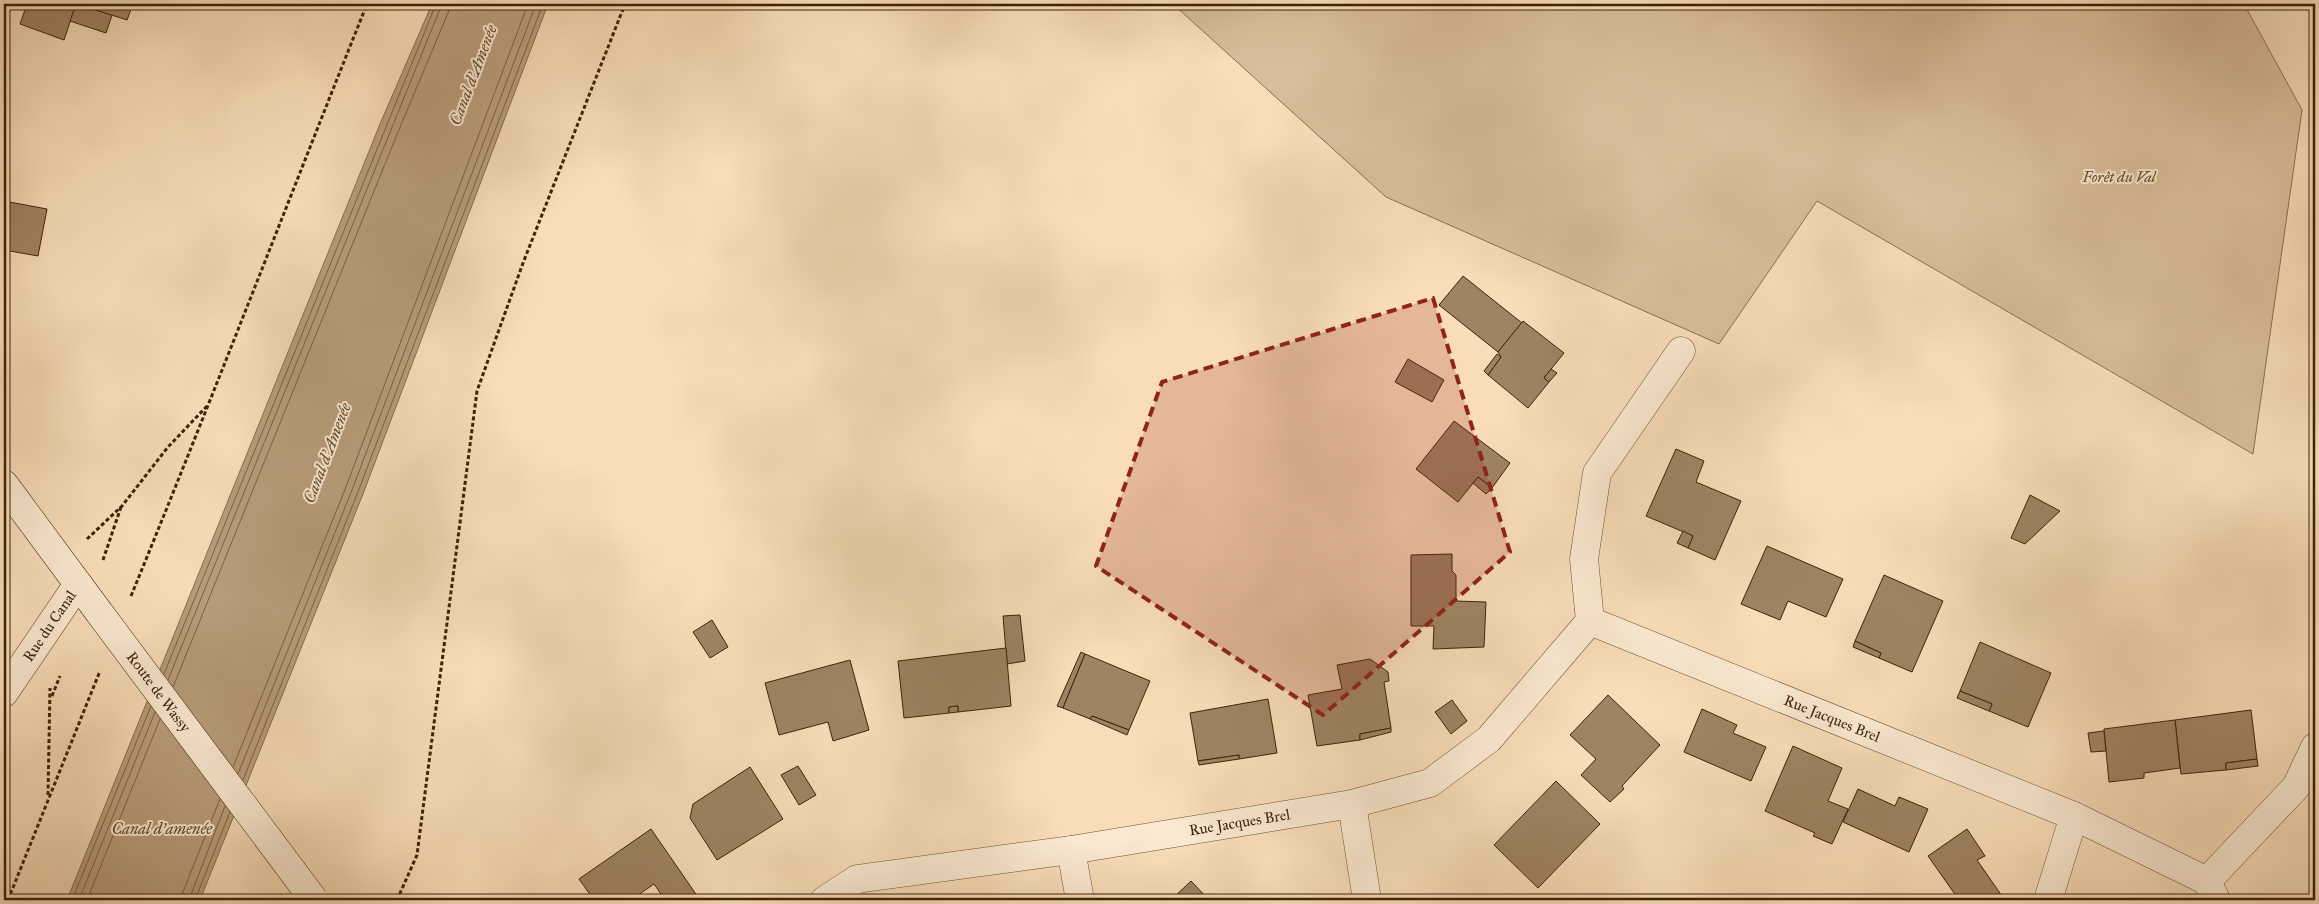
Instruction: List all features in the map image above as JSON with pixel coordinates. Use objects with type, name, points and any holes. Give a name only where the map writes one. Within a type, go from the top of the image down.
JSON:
[{"type":"street","points":[[1590,621],[1584,559],[1597,473],[1681,351]]},
{"type":"street","name":"Route de Wassy","points":[[4,484],[314,900]]},
{"type":"street","name":"Rue du Canal","points":[[4,693],[78,584]]},
{"type":"street","name":"Rue Jacques Brel","points":[[825,900],[857,879],[1071,850],[1352,804],[1430,783],[1489,739],[1590,621],[2074,816],[2212,891]]},
{"type":"street","points":[[2212,891],[2296,788],[2315,747]]},
{"type":"street","points":[[1352,804],[1367,900]]},
{"type":"street","points":[[2048,900],[2074,816]]},
{"type":"street","points":[[1071,850],[1080,900]]},
{"type":"path","points":[[127,605],[210,404],[269,246],[368,4]]},
{"type":"path","points":[[397,900],[418,855],[477,391],[523,262],[625,4]]},
{"type":"path","points":[[122,506],[168,447],[210,404]]},
{"type":"path","points":[[8,900],[101,669]]},
{"type":"path","points":[[48,798],[51,699]]},
{"type":"highlighted area","points":[[1433,298],[1510,552],[1323,715],[1096,566],[1162,382]]},
{"type":"green space","name":"Forêt du Val","points":[[1173,4],[2244,4],[2302,110],[2253,454],[1817,201],[1719,344],[1386,197]]},
{"type":"water","name":"Canal d'amenée","points":[[432,4],[548,4],[363,494],[200,900],[67,900],[380,124]]},
{"type":"building","points":[[27,4],[76,4],[64,40],[20,24]]},
{"type":"building","points":[[76,4],[112,15],[106,33],[70,21]]},
{"type":"building","points":[[77,4],[133,4],[127,20]]},
{"type":"building","points":[[4,201],[47,209],[38,256],[4,250]]},
{"type":"building","points":[[1463,276],[1522,323],[1498,352],[1439,305]]},
{"type":"building","points":[[1523,321],[1564,353],[1544,378],[1549,382],[1528,408],[1488,375],[1501,357],[1498,352]]},
{"type":"building","points":[[1497,354],[1501,357],[1488,375],[1484,371]]},
{"type":"building","points":[[1408,359],[1444,380],[1432,402],[1395,382]]},
{"type":"building","points":[[1551,369],[1557,373],[1549,382],[1544,378]]},
{"type":"building","points":[[1454,421],[1510,463],[1492,488],[1478,477],[1458,502],[1416,469]]},
{"type":"building","points":[[1676,449],[1704,461],[1696,482],[1741,501],[1715,560],[1688,548],[1693,536],[1646,516]]},
{"type":"building","points":[[1478,477],[1492,488],[1486,494],[1473,483]]},
{"type":"building","points":[[2030,495],[2060,511],[2025,544],[2011,538]]},
{"type":"building","points":[[1683,531],[1693,536],[1688,548],[1677,543]]},
{"type":"building","points":[[1767,546],[1843,579],[1826,617],[1788,601],[1780,620],[1741,604]]},
{"type":"building","points":[[1452,554],[1452,571],[1456,575],[1456,601],[1486,602],[1484,647],[1433,649],[1434,626],[1411,626],[1411,555]]},
{"type":"building","points":[[1884,575],[1943,601],[1912,672],[1879,658],[1881,653],[1855,641]]},
{"type":"building","points":[[1020,615],[1025,661],[1007,664],[1003,616]]},
{"type":"building","points":[[712,620],[728,647],[710,658],[693,632]]},
{"type":"building","points":[[1855,641],[1881,653],[1879,658],[1853,647]]},
{"type":"building","points":[[1980,642],[2051,673],[2028,727],[1989,711],[1992,704],[1960,691]]},
{"type":"building","points":[[1006,648],[1011,706],[958,712],[958,706],[949,707],[949,713],[904,718],[898,661]]},
{"type":"building","points":[[1081,652],[1085,654],[1063,708],[1057,706]]},
{"type":"building","points":[[1085,654],[1150,681],[1129,730],[1092,716],[1090,719],[1063,708]]},
{"type":"building","points":[[1370,659],[1388,672],[1389,681],[1384,682],[1391,728],[1360,734],[1360,740],[1317,746],[1308,695],[1342,689],[1337,665]]},
{"type":"building","points":[[850,660],[869,730],[833,741],[828,722],[779,735],[765,683]]},
{"type":"building","points":[[1960,691],[1992,704],[1989,711],[1957,698]]},
{"type":"building","points":[[1608,695],[1660,745],[1622,786],[1624,789],[1610,802],[1581,775],[1596,759],[1570,735]]},
{"type":"building","points":[[1268,699],[1277,753],[1239,759],[1239,755],[1198,761],[1190,713]]},
{"type":"building","points":[[1452,700],[1467,721],[1451,734],[1435,712]]},
{"type":"building","points":[[958,706],[958,712],[949,713],[949,707]]},
{"type":"building","points":[[1702,709],[1737,725],[1733,733],[1766,747],[1751,781],[1684,752]]},
{"type":"building","points":[[2251,710],[2257,759],[2226,763],[2226,770],[2181,774],[2175,720]]},
{"type":"building","points":[[1092,716],[1129,730],[1127,735],[1090,719]]},
{"type":"building","points":[[2175,720],[2180,768],[2144,773],[2144,778],[2109,782],[2104,729]]},
{"type":"building","points":[[1391,728],[1391,732],[1360,740],[1360,734]]},
{"type":"building","points":[[2104,731],[2106,751],[2091,752],[2088,733]]},
{"type":"building","points":[[1793,746],[1842,768],[1828,801],[1848,809],[1832,844],[1813,836],[1815,833],[1765,811]]},
{"type":"building","points":[[1239,755],[1239,759],[1199,765],[1198,761]]},
{"type":"building","points":[[2257,759],[2258,766],[2226,770],[2226,763]]},
{"type":"building","points":[[798,766],[816,795],[799,805],[781,775]]},
{"type":"building","points":[[750,767],[783,819],[717,860],[690,818],[693,804]]},
{"type":"building","points":[[1556,781],[1600,824],[1538,888],[1494,845]]},
{"type":"building","points":[[1858,789],[1895,806],[1899,797],[1928,809],[1909,852],[1843,822]]},
{"type":"building","points":[[651,829],[700,900],[665,900],[654,884],[634,898],[631,894],[622,900],[594,900],[579,879]]},
{"type":"building","points":[[1967,829],[1985,856],[1977,860],[2004,899],[1959,900],[1928,856]]},
{"type":"building","points":[[1191,881],[1209,900],[1171,900]]},
{"type":"water label","name":"Canal d'Amenée","points":[[473,75]]},
{"type":"water label","name":"Canal d'Amenée","points":[[327,453]]}]
